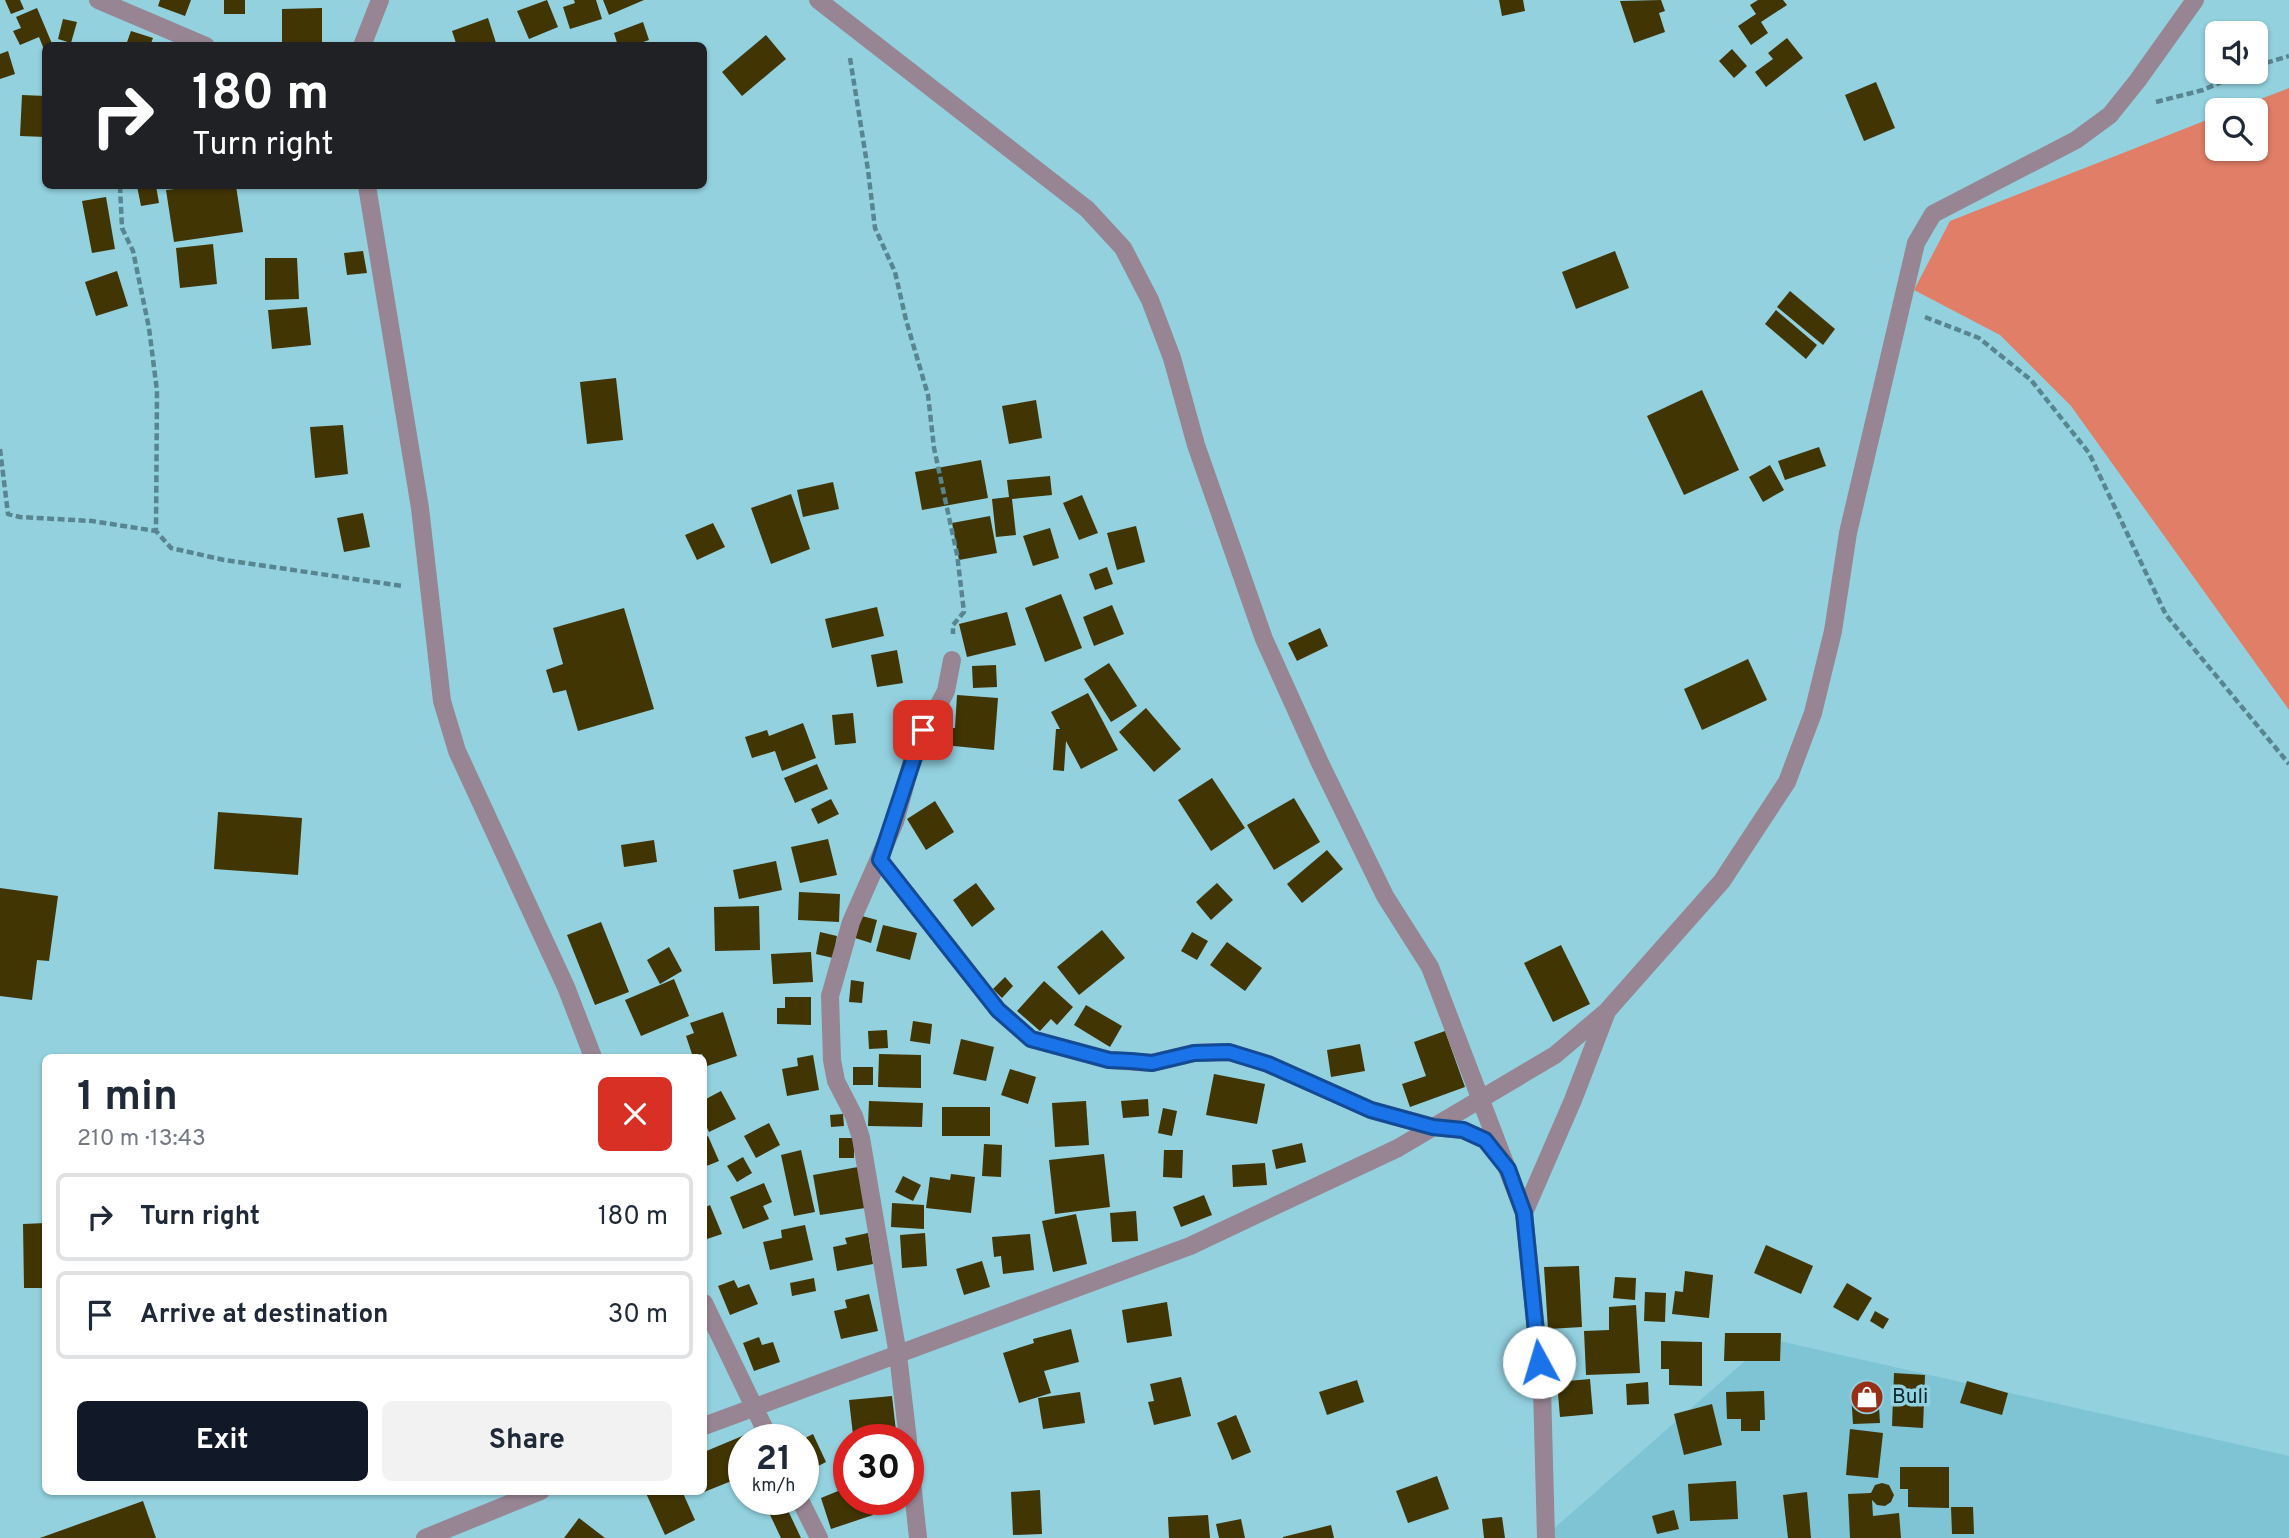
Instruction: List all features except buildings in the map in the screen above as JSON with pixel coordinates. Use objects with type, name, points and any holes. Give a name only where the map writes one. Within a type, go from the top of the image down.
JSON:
[{"type":"street","points":[[98,0],[197,42]]},
{"type":"street","points":[[364,42],[380,0]]},
{"type":"street","points":[[818,0],[1087,209],[1123,248],[1150,300],[1172,358],[1196,444],[1264,639],[1320,763],[1385,896],[1430,967],[1524,1213],[1542,1387],[1546,1538]]},
{"type":"street","points":[[707,1425],[1190,1246],[1398,1148],[1555,1055],[1607,1011],[1722,881],[1787,782],[1813,713],[1833,631],[1848,533],[1903,308],[1916,243],[1933,215],[2076,140],[2110,115],[2195,0]]},
{"type":"street","points":[[368,189],[420,508],[442,701],[457,751],[566,987],[592,1054]]},
{"type":"street","points":[[906,1424],[898,1354],[861,1138],[854,1116],[836,1081],[832,1060],[830,996],[851,922],[895,822],[915,750],[946,691],[952,660]]},
{"type":"street","points":[[880,860],[998,1010],[1031,1039],[1109,1060],[1152,1063],[1194,1053],[1229,1052],[1268,1064],[1371,1110],[1433,1127],[1463,1130],[1485,1140],[1508,1169]]},
{"type":"street","points":[[1524,1213],[1573,1100],[1607,1011]]},
{"type":"street","points":[[707,1309],[762,1424]]},
{"type":"street","points":[[425,1538],[531,1495]]},
{"type":"street","points":[[808,1515],[819,1538]]},
{"type":"street","points":[[916,1515],[918,1538]]},
{"type":"path","points":[[843,20],[875,228],[895,272],[928,395],[934,448],[957,554],[964,612],[953,625],[952,660]]},
{"type":"path","points":[[2268,62],[2289,56]]},
{"type":"path","points":[[2110,115],[2217,84]]},
{"type":"path","points":[[120,189],[122,229],[133,251],[149,328],[157,391],[156,531]]},
{"type":"path","points":[[1903,308],[1979,338],[2031,380],[2089,453],[2166,615],[2289,764]]},
{"type":"path","points":[[0,449],[8,514],[92,521],[156,531],[171,548],[224,560],[394,586],[429,585]]},
{"type":"shaded area","points":[[2289,88],[2289,710],[2071,406],[2000,335],[1914,290],[1950,221],[2205,121],[2205,161],[2268,161],[2268,98],[2263,98]]},
{"type":"shaded area","name":"Buli","points":[[1770,1339],[2289,1456],[2289,1538],[1543,1538]]},
{"type":"place","name":"Buli","points":[[1867,1397]]},
{"type":"route","points":[[923,730],[895,822],[880,860],[998,1010],[1031,1039],[1109,1060],[1152,1063],[1194,1053],[1229,1052],[1268,1064],[1371,1110],[1433,1127],[1463,1130],[1485,1140],[1508,1169],[1524,1213],[1539,1362]]}]
